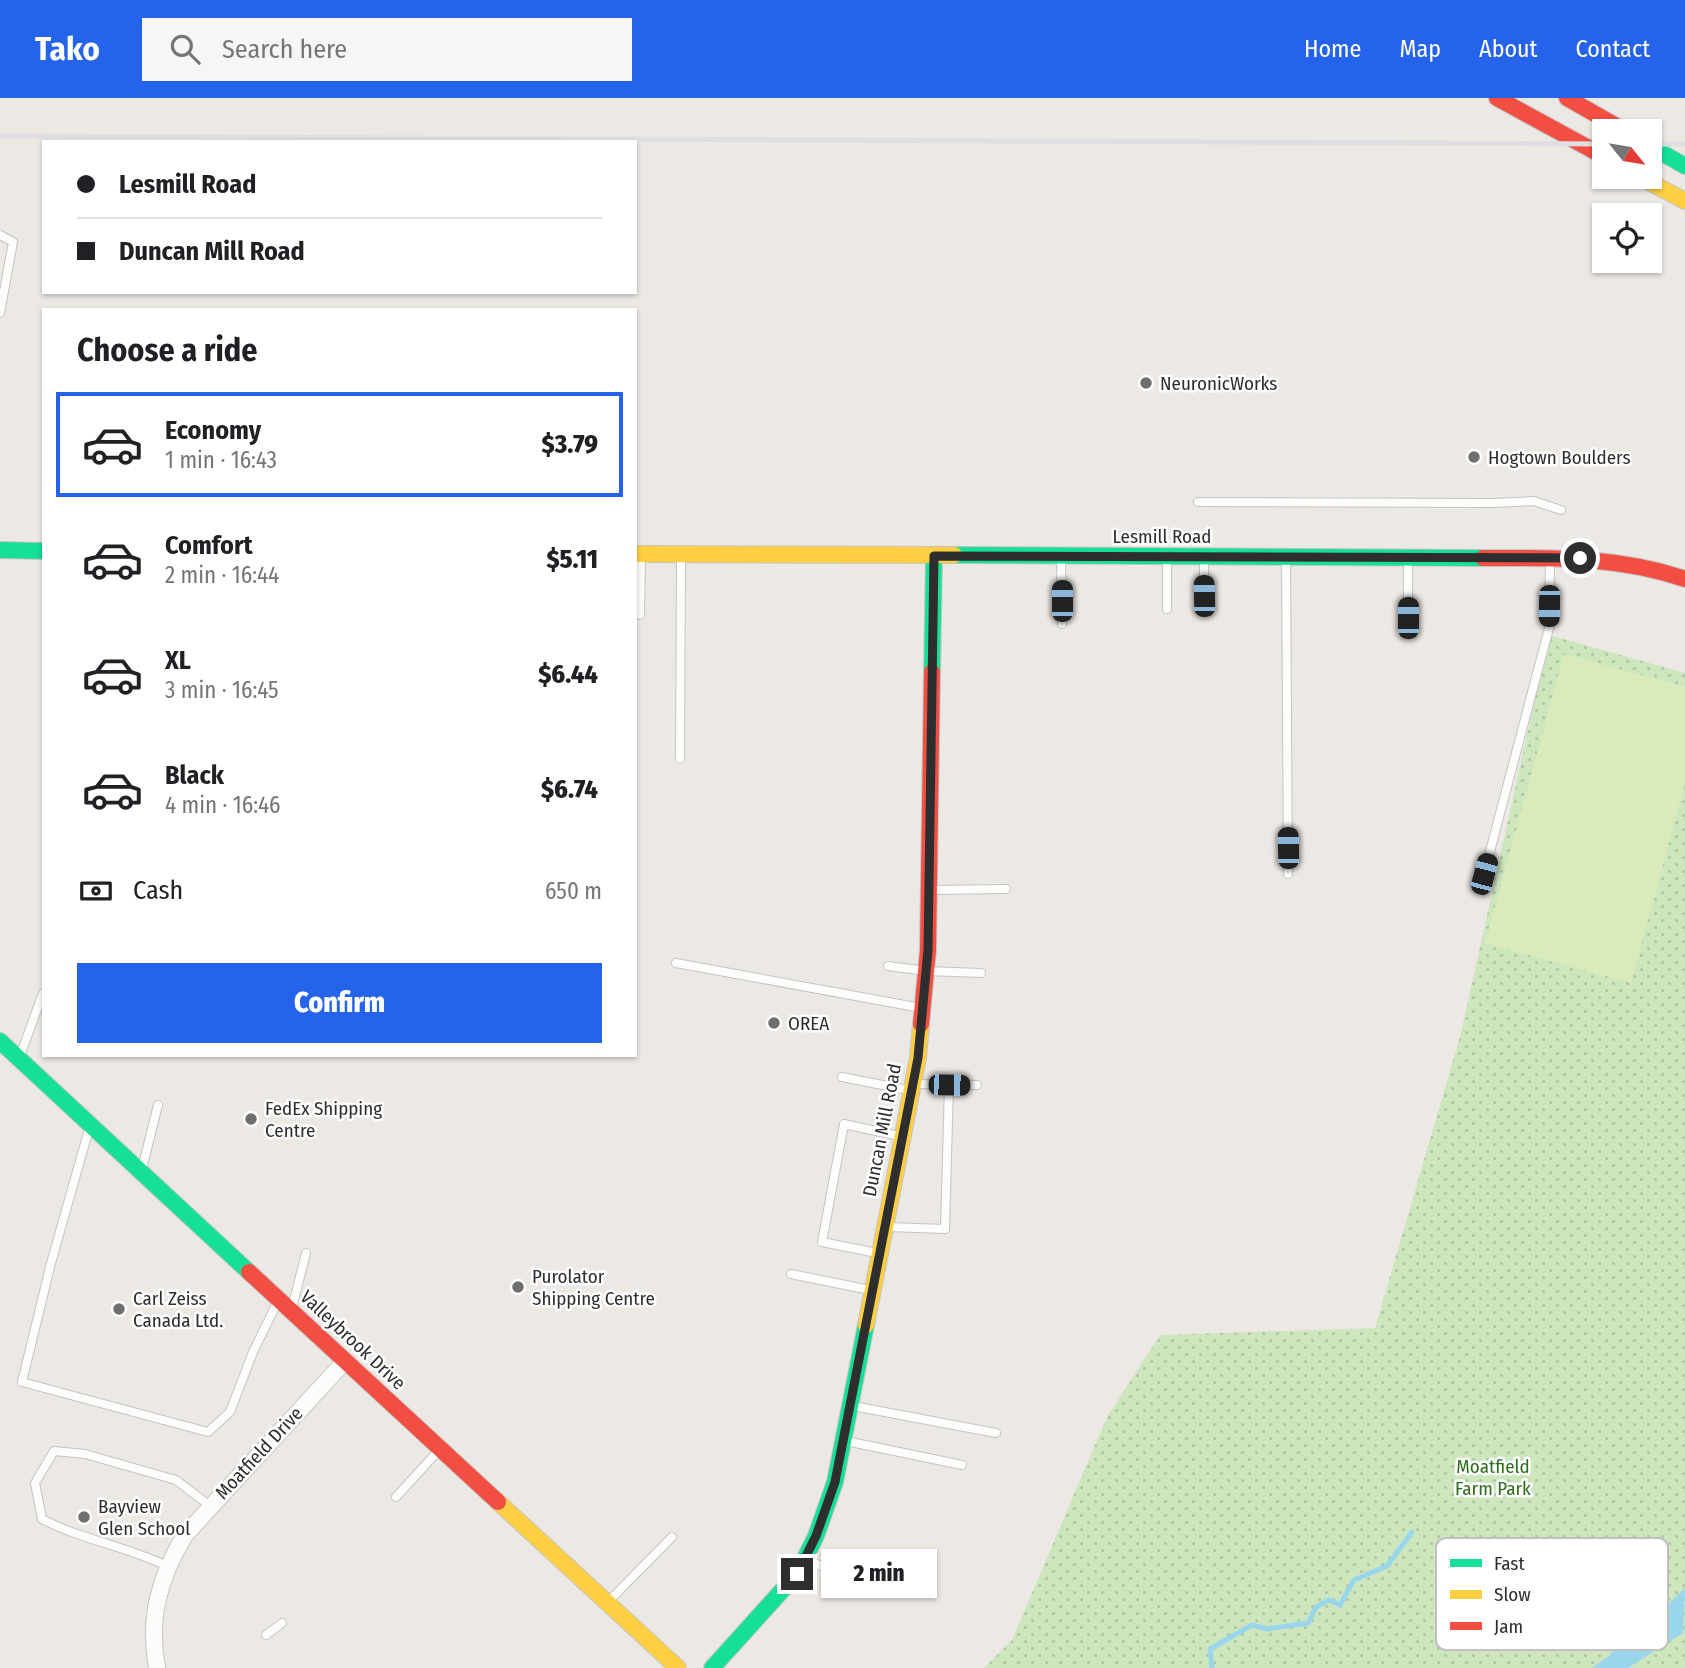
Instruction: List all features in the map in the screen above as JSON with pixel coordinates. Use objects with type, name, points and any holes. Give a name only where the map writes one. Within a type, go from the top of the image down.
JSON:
[{"type":"street","points":[[1497,98],[1592,150]]},
{"type":"street","points":[[1567,98],[1604,119]]},
{"type":"street","points":[[1662,153],[1685,166]]},
{"type":"street","points":[[1662,189],[1685,201]]},
{"type":"street","points":[[0,551],[42,551]]},
{"type":"street","name":"Lesmill Road","points":[[638,554],[1590,558],[1656,569],[1685,579]]},
{"type":"street","name":"Duncan Mill Road","points":[[712,1668],[797,1574],[835,1482],[912,1087],[923,1009],[929,890],[934,556]]},
{"type":"street","name":"Valleybrook Drive","points":[[0,1041],[678,1668]]},
{"type":"street","name":"Moatfield Drive","points":[[157,1668],[153,1647],[153,1614],[167,1566],[185,1535],[345,1361]]},
{"type":"lane","points":[[0,234],[13,242],[0,313]]},
{"type":"lane","points":[[1198,502],[1534,501],[1561,510]]},
{"type":"lane","points":[[638,554],[640,615]]},
{"type":"lane","points":[[680,759],[681,554]]},
{"type":"lane","points":[[1061,556],[1062,624]]},
{"type":"lane","points":[[1167,557],[1167,609]]},
{"type":"lane","points":[[1204,557],[1204,612]]},
{"type":"lane","points":[[1286,557],[1288,874]]},
{"type":"lane","points":[[1408,558],[1408,618]]},
{"type":"lane","points":[[1484,874],[1549,628],[1550,558]]},
{"type":"lane","points":[[929,890],[1006,889]]},
{"type":"lane","points":[[676,963],[923,1009]]},
{"type":"lane","points":[[888,966],[926,971],[981,973]]},
{"type":"lane","points":[[18,1058],[42,996]]},
{"type":"lane","points":[[842,1077],[912,1087],[978,1085]]},
{"type":"lane","points":[[885,1227],[945,1229],[949,1085]]},
{"type":"lane","points":[[141,1172],[158,1105]]},
{"type":"lane","points":[[90,1124],[51,1263],[22,1382],[208,1432],[230,1412],[270,1313],[285,1306],[306,1253]]},
{"type":"lane","points":[[880,1254],[822,1242],[844,1124],[902,1136]]},
{"type":"lane","points":[[791,1274],[873,1290]]},
{"type":"lane","points":[[850,1406],[996,1433]]},
{"type":"lane","points":[[843,1441],[962,1465]]},
{"type":"lane","points":[[396,1497],[440,1448]]},
{"type":"lane","points":[[167,1566],[120,1545],[69,1533],[42,1519],[35,1483],[54,1451],[85,1454],[176,1480],[210,1506]]},
{"type":"lane","points":[[607,1603],[672,1537]]},
{"type":"lane","points":[[805,1559],[840,1574]]},
{"type":"lane","points":[[266,1635],[282,1623]]},
{"type":"green space","name":"Moatfield Farm Park","points":[[1549,635],[1685,673],[1685,1668],[984,1668],[1012,1640],[1107,1417],[1160,1335],[1375,1328],[1461,1033]]},
{"type":"green space","points":[[1564,654],[1685,687],[1685,783],[1631,983],[1485,943]]},
{"type":"water","points":[[1685,1588],[1683,1633],[1668,1643],[1668,1605]]},
{"type":"water","points":[[1614,1650],[1656,1650],[1628,1668],[1592,1668]]},
{"type":"waterway","points":[[1212,1668],[1210,1649],[1252,1625],[1267,1629],[1308,1623],[1316,1607],[1329,1600],[1340,1605],[1354,1580],[1387,1566],[1412,1532]]},
{"type":"railway","points":[[0,136],[1592,144]]},
{"type":"railway","points":[[1662,144],[1685,144]]},
{"type":"traffic: fast","points":[[1662,153],[1685,166]]},
{"type":"traffic: fast","points":[[0,550],[42,551]]},
{"type":"traffic: fast","points":[[954,555],[1483,558]]},
{"type":"traffic: fast","points":[[932,672],[934,556]]},
{"type":"traffic: fast","points":[[0,1041],[249,1272]]},
{"type":"traffic: fast","points":[[712,1668],[797,1574],[816,1536],[835,1482],[866,1325]]},
{"type":"traffic: slow","points":[[1662,189],[1685,201]]},
{"type":"traffic: slow","points":[[637,554],[954,555]]},
{"type":"traffic: slow","points":[[866,1325],[918,1058],[921,1024]]},
{"type":"traffic: slow","points":[[498,1502],[678,1668]]},
{"type":"traffic: jam","points":[[1497,98],[1592,150]]},
{"type":"traffic: jam","points":[[1567,98],[1604,119]]},
{"type":"traffic: jam","points":[[1483,558],[1610,562],[1660,571],[1685,579]]},
{"type":"traffic: jam","points":[[921,1024],[928,950],[932,672]]},
{"type":"traffic: jam","points":[[249,1272],[498,1502]]},
{"type":"place","name":"NeuronicWorks","points":[[1146,383]]},
{"type":"place","name":"Hogtown Boulders","points":[[1474,457]]},
{"type":"place","name":"OREA","points":[[774,1023]]},
{"type":"place","name":"FedEx Shipping Centre","points":[[251,1119]]},
{"type":"place","name":"Purolator Shipping Centre","points":[[518,1287]]},
{"type":"place","name":"Carl Zeiss Canada Ltd.","points":[[119,1309]]},
{"type":"place","name":"Bayview Glen School","points":[[84,1517]]},
{"type":"route","points":[[797,1574],[816,1536],[835,1482],[918,1058],[928,950],[934,556],[1580,558]]}]
